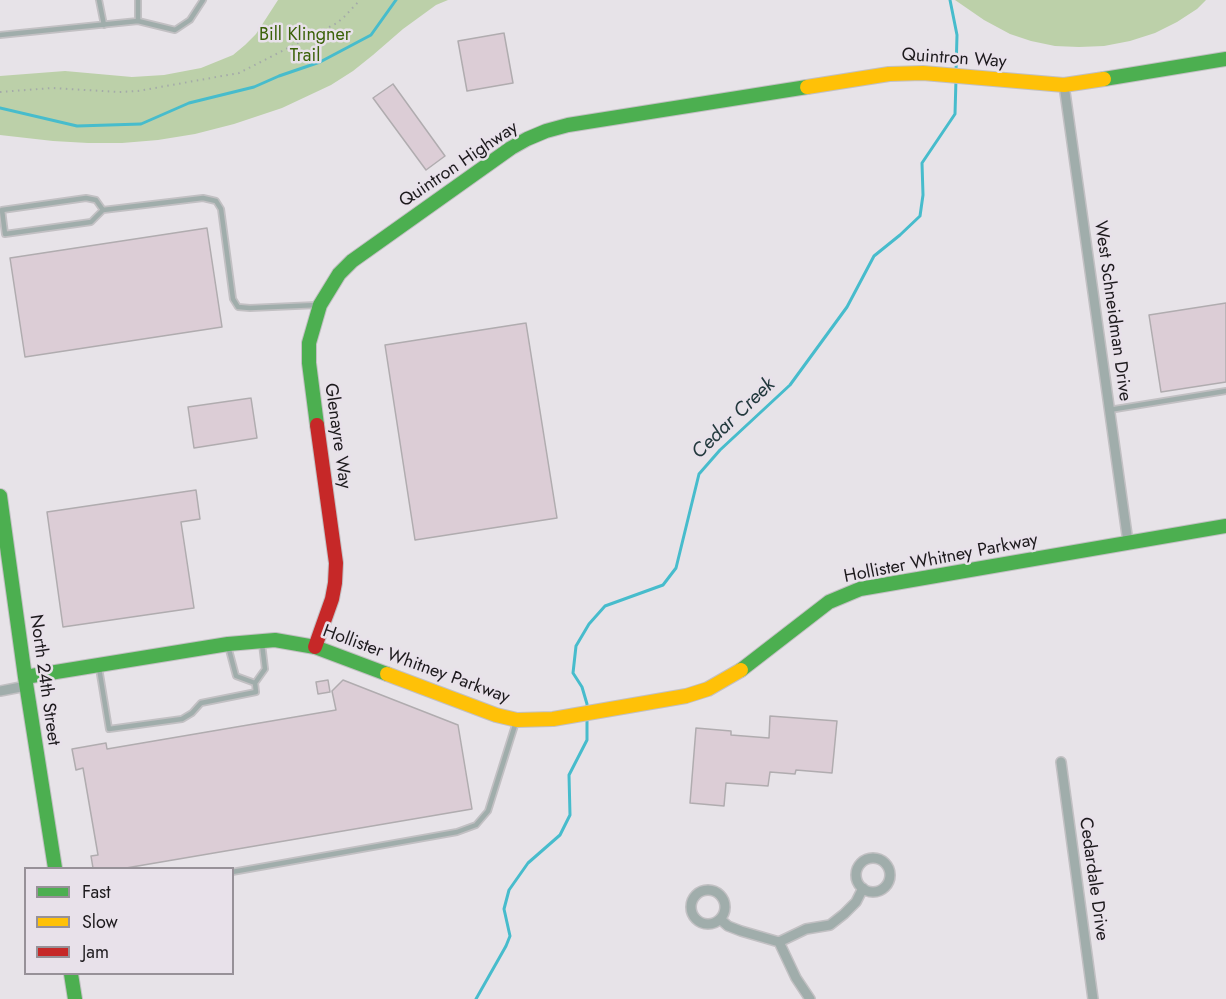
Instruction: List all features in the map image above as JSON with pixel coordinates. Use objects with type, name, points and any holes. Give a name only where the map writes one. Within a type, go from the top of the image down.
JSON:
[{"type":"street","name":"Quintron Way","points":[[573,124],[889,74],[923,74],[1064,86],[1226,59]]},
{"type":"street","name":"West Schneidman Drive","points":[[1064,86],[1128,542]]},
{"type":"street","name":"Quintron Highway","points":[[371,248],[511,148],[546,131],[573,124]]},
{"type":"street","name":"Glenayre Way","points":[[315,647],[332,599],[336,563],[309,363],[309,343],[320,305],[328,290],[352,261],[371,248]]},
{"type":"street","name":"North 24th Street","points":[[0,499],[55,867]]},
{"type":"street","name":"Hollister Whitney Parkway","points":[[26,681],[228,644],[275,640],[315,647],[496,715],[517,720],[553,719],[686,696],[708,689],[737,673],[829,602],[860,589],[1226,526]]},
{"type":"street","points":[[0,680],[2,691],[26,681]]},
{"type":"street","name":"Cedardale Drive","points":[[1061,762],[1093,999]]},
{"type":"street","points":[[720,919],[728,926],[779,942],[806,930],[830,925],[856,902],[863,888]]},
{"type":"street","points":[[779,942],[796,978],[810,999]]},
{"type":"street","points":[[71,975],[75,999]]},
{"type":"lane","points":[[99,0],[104,25]]},
{"type":"lane","points":[[138,0],[138,21]]},
{"type":"lane","points":[[0,35],[138,21],[175,30],[190,20],[203,0]]},
{"type":"lane","points":[[103,210],[96,200],[86,198],[2,210],[5,234],[91,222],[103,210],[203,198],[216,201],[221,209],[233,299],[238,307],[320,305]]},
{"type":"lane","points":[[1109,410],[1226,392]]},
{"type":"lane","points":[[98,666],[109,729],[182,719],[192,713],[201,703],[255,692],[255,683],[265,669],[262,641]]},
{"type":"lane","points":[[228,644],[236,676],[255,683]]},
{"type":"lane","points":[[234,872],[457,832],[476,825],[488,811],[517,720]]},
{"type":"path","points":[[0,92],[52,88],[138,91],[240,73],[336,23],[360,0]]},
{"type":"green space","name":"Bill Klingner Trail","points":[[278,0],[448,0],[436,5],[353,71],[331,85],[282,108],[234,124],[195,134],[122,143],[53,141],[0,135],[0,76],[65,71],[132,77],[164,75],[201,68],[233,55],[245,45],[256,34]]},
{"type":"green space","points":[[955,0],[1206,0],[1177,22],[1155,33],[1104,46],[1079,47],[1055,46],[1010,34]]},
{"type":"building","points":[[504,33],[513,83],[467,91],[458,41]]},
{"type":"building","points":[[393,84],[445,156],[426,170],[373,98]]},
{"type":"building","points":[[207,228],[222,327],[25,357],[10,258]]},
{"type":"building","points":[[1226,303],[1226,382],[1161,392],[1149,315]]},
{"type":"building","points":[[526,323],[557,518],[415,540],[385,345]]},
{"type":"building","points":[[251,398],[257,438],[194,448],[188,407]]},
{"type":"building","points":[[196,490],[200,519],[181,522],[194,608],[63,627],[47,512]]},
{"type":"building","points":[[328,680],[330,692],[318,694],[316,682]]},
{"type":"building","points":[[343,680],[458,725],[472,809],[132,867],[93,867],[91,856],[98,855],[83,768],[76,770],[72,749],[106,743],[107,749],[336,710],[332,691]]},
{"type":"building","points":[[770,716],[837,721],[832,773],[796,770],[795,774],[770,772],[768,786],[726,783],[724,806],[690,803],[696,728],[731,731],[731,735],[769,738]]},
{"type":"waterway","points":[[0,108],[77,126],[141,124],[189,103],[254,87],[320,62],[371,35],[396,0]]},
{"type":"waterway","name":"Cedar Creek","points":[[950,0],[957,35],[956,72]]},
{"type":"waterway","name":"Cedar Creek","points":[[587,710],[582,687],[573,673],[576,646],[589,624],[605,606],[663,585],[676,568],[699,474],[720,450],[790,385],[847,307],[874,256],[920,216],[923,195],[922,163],[955,114],[956,79]]},
{"type":"waterway","name":"Cedar Creek","points":[[476,999],[510,936],[504,909],[509,890],[528,863],[560,835],[570,815],[569,775],[587,740],[587,717]]},
{"type":"traffic: fast","points":[[1104,79],[1226,59]]},
{"type":"traffic: fast","points":[[317,425],[309,363],[309,343],[320,305],[339,274],[352,261],[511,148],[546,131],[568,125],[807,87]]},
{"type":"traffic: fast","points":[[0,496],[55,867]]},
{"type":"traffic: fast","points":[[741,670],[829,602],[860,589],[1226,526]]},
{"type":"traffic: fast","points":[[25,677],[228,644],[275,640],[315,647],[387,674]]},
{"type":"traffic: fast","points":[[71,975],[75,999]]},
{"type":"traffic: slow","points":[[807,87],[889,74],[923,73],[1064,85],[1104,79]]},
{"type":"traffic: slow","points":[[387,674],[496,715],[517,720],[553,719],[686,696],[708,689],[741,670]]},
{"type":"traffic: jam","points":[[315,647],[332,599],[336,563],[317,425]]}]
